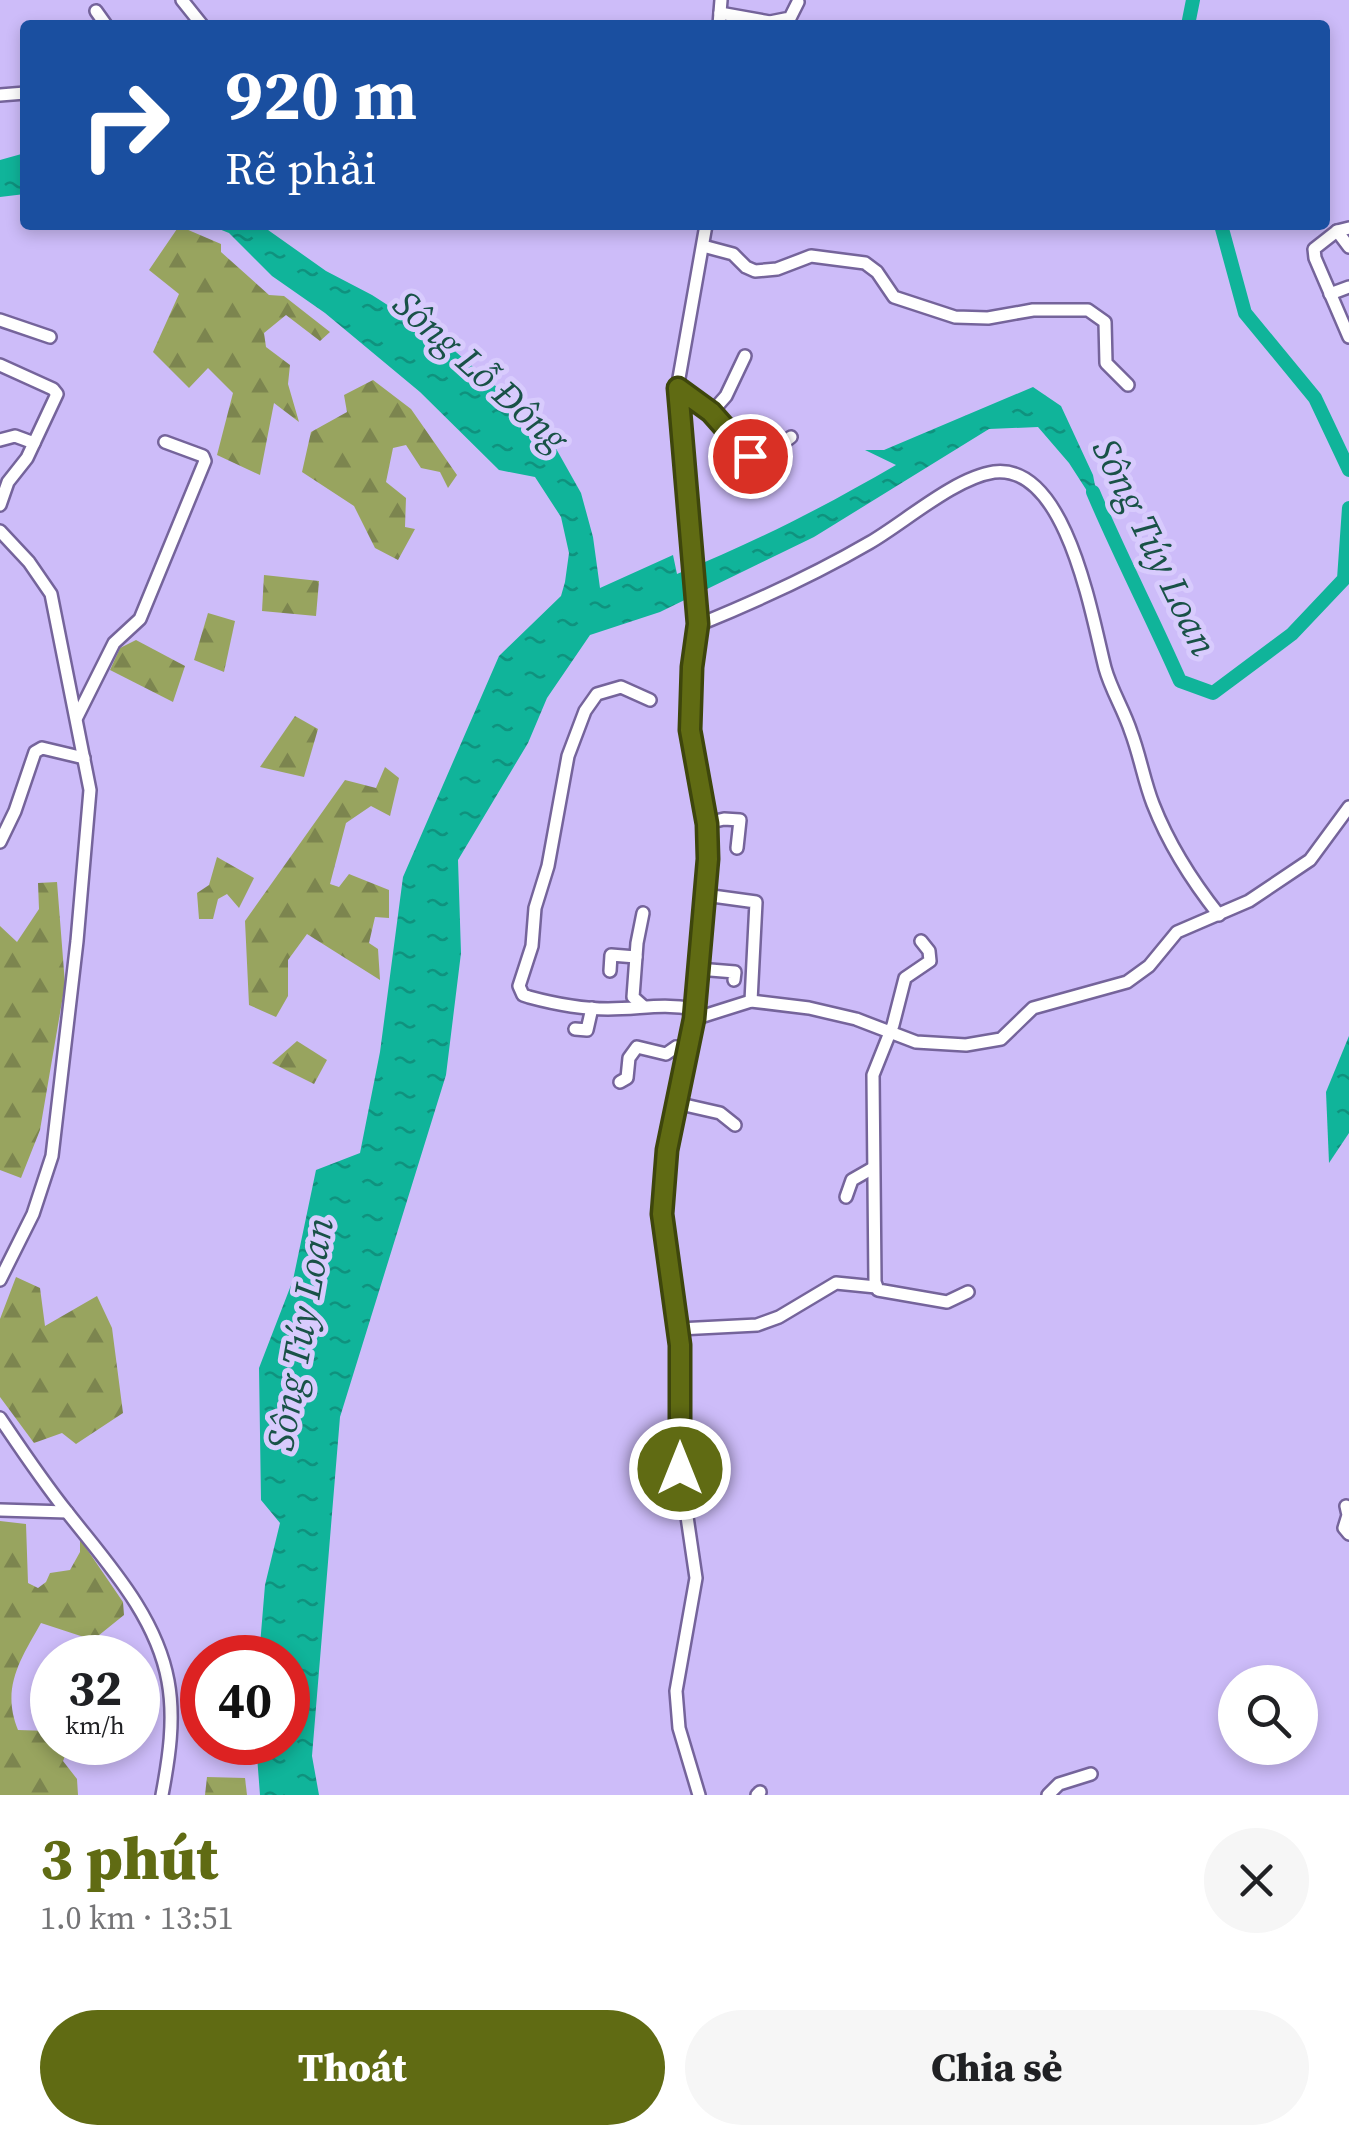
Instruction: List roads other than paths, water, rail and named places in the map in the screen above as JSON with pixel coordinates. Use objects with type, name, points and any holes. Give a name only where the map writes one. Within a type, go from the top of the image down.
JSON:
[{"type":"street","points":[[182,0],[198,20]]},
{"type":"street","points":[[96,11],[102,20]]},
{"type":"street","points":[[720,13],[764,20]]},
{"type":"street","points":[[699,1795],[680,1728],[676,1691],[696,1578],[680,1469],[679,1328],[662,1214],[667,1150],[695,1014],[704,895],[707,824],[690,730],[698,624],[678,388],[705,230]]},
{"type":"street","points":[[1349,247],[1343,230],[1314,249],[1349,337]]},
{"type":"street","points":[[703,246],[734,254],[755,270],[777,269],[812,256],[865,263],[873,267],[894,297],[954,317],[1088,310],[1104,322],[1106,363],[1128,386]]},
{"type":"street","points":[[1330,294],[1349,288]]},
{"type":"street","points":[[0,320],[50,337]]},
{"type":"street","points":[[711,412],[726,396],[746,356]]},
{"type":"street","points":[[0,365],[58,394],[34,443],[8,482],[0,504]]},
{"type":"street","points":[[678,388],[711,412],[750,456],[766,456],[791,437]]},
{"type":"street","points":[[0,440],[9,435],[34,443]]},
{"type":"street","points":[[78,717],[114,642],[140,620],[205,461],[204,456],[165,442]]},
{"type":"street","points":[[698,624],[772,595],[872,542],[943,494],[967,483],[995,472],[1020,476],[1039,486],[1080,565],[1106,671],[1131,731],[1154,806],[1188,876],[1218,915]]},
{"type":"street","points":[[0,530],[30,562],[51,594],[90,790],[78,941],[52,1156],[33,1214],[0,1280]]},
{"type":"street","points":[[650,700],[620,686],[597,694],[586,711],[568,756],[548,866],[535,908],[532,946],[520,986],[522,994],[529,998],[592,1008],[667,1004],[695,1014],[751,1000],[810,1008],[916,1042],[966,1045],[1001,1039],[1033,1008],[1127,982],[1149,966],[1177,932],[1249,902],[1310,860],[1349,807]]},
{"type":"street","points":[[0,842],[35,752],[42,748],[84,758]]},
{"type":"street","points":[[707,824],[724,818],[742,818],[737,848]]},
{"type":"street","points":[[704,895],[756,902],[751,1000]]},
{"type":"street","points":[[642,1006],[633,997],[644,912]]},
{"type":"street","points":[[876,1287],[873,1075],[906,976],[930,962],[930,952],[922,941]]},
{"type":"street","points":[[610,971],[611,955],[636,957]]},
{"type":"street","points":[[698,969],[735,972],[734,980]]},
{"type":"street","points":[[575,1029],[587,1030],[592,1008]]},
{"type":"street","points":[[620,1082],[627,1078],[629,1058],[637,1047],[668,1054],[676,1047],[686,1057]]},
{"type":"street","points":[[676,1103],[720,1113],[735,1126]]},
{"type":"street","points":[[846,1196],[852,1180],[873,1168]]},
{"type":"street","points":[[679,1328],[757,1325],[779,1317],[836,1283],[947,1302],[968,1292]]},
{"type":"street","points":[[0,1418],[67,1512],[97,1546],[145,1618],[160,1648],[169,1683],[172,1746],[162,1795]]},
{"type":"street","points":[[0,1510],[67,1512]]},
{"type":"street","points":[[1348,1510],[1344,1528],[1349,1534]]},
{"type":"street","points":[[1048,1795],[1058,1784],[1091,1774]]},
{"type":"water","points":[[20,154],[20,195],[0,197],[0,160]]},
{"type":"water","points":[[222,230],[268,230],[326,271],[442,340],[521,408],[554,445],[581,493],[593,537],[600,588],[673,555],[677,574],[735,549],[896,465],[865,450],[884,450],[1033,387],[1061,406],[1093,475],[1100,511],[1069,463],[1038,427],[989,429],[814,537],[660,612],[590,635],[547,698],[528,743],[458,860],[461,953],[446,1075],[340,1417],[312,1756],[319,1795],[260,1795],[258,1765],[310,1765],[310,1635],[261,1635],[265,1585],[280,1523],[261,1500],[259,1368],[293,1280],[316,1170],[360,1153],[380,1052],[403,877],[499,656],[561,596],[569,553],[561,517],[535,477],[499,470],[420,392],[325,313],[272,276]]},
{"type":"water","points":[[1349,1036],[1349,1133],[1329,1163],[1326,1092]]},
{"type":"waterway","name":"Sông Túy Loan","points":[[1189,20],[1193,0]]},
{"type":"waterway","name":"Sông Túy Loan","points":[[1222,230],[1245,313],[1315,398],[1349,470]]},
{"type":"waterway","name":"Sông Túy Loan","points":[[1093,492],[1180,681],[1213,693],[1292,634],[1344,579],[1349,508]]},
{"type":"water label","name":"Sông Lỗ Đông","points":[[481,371]]}]
